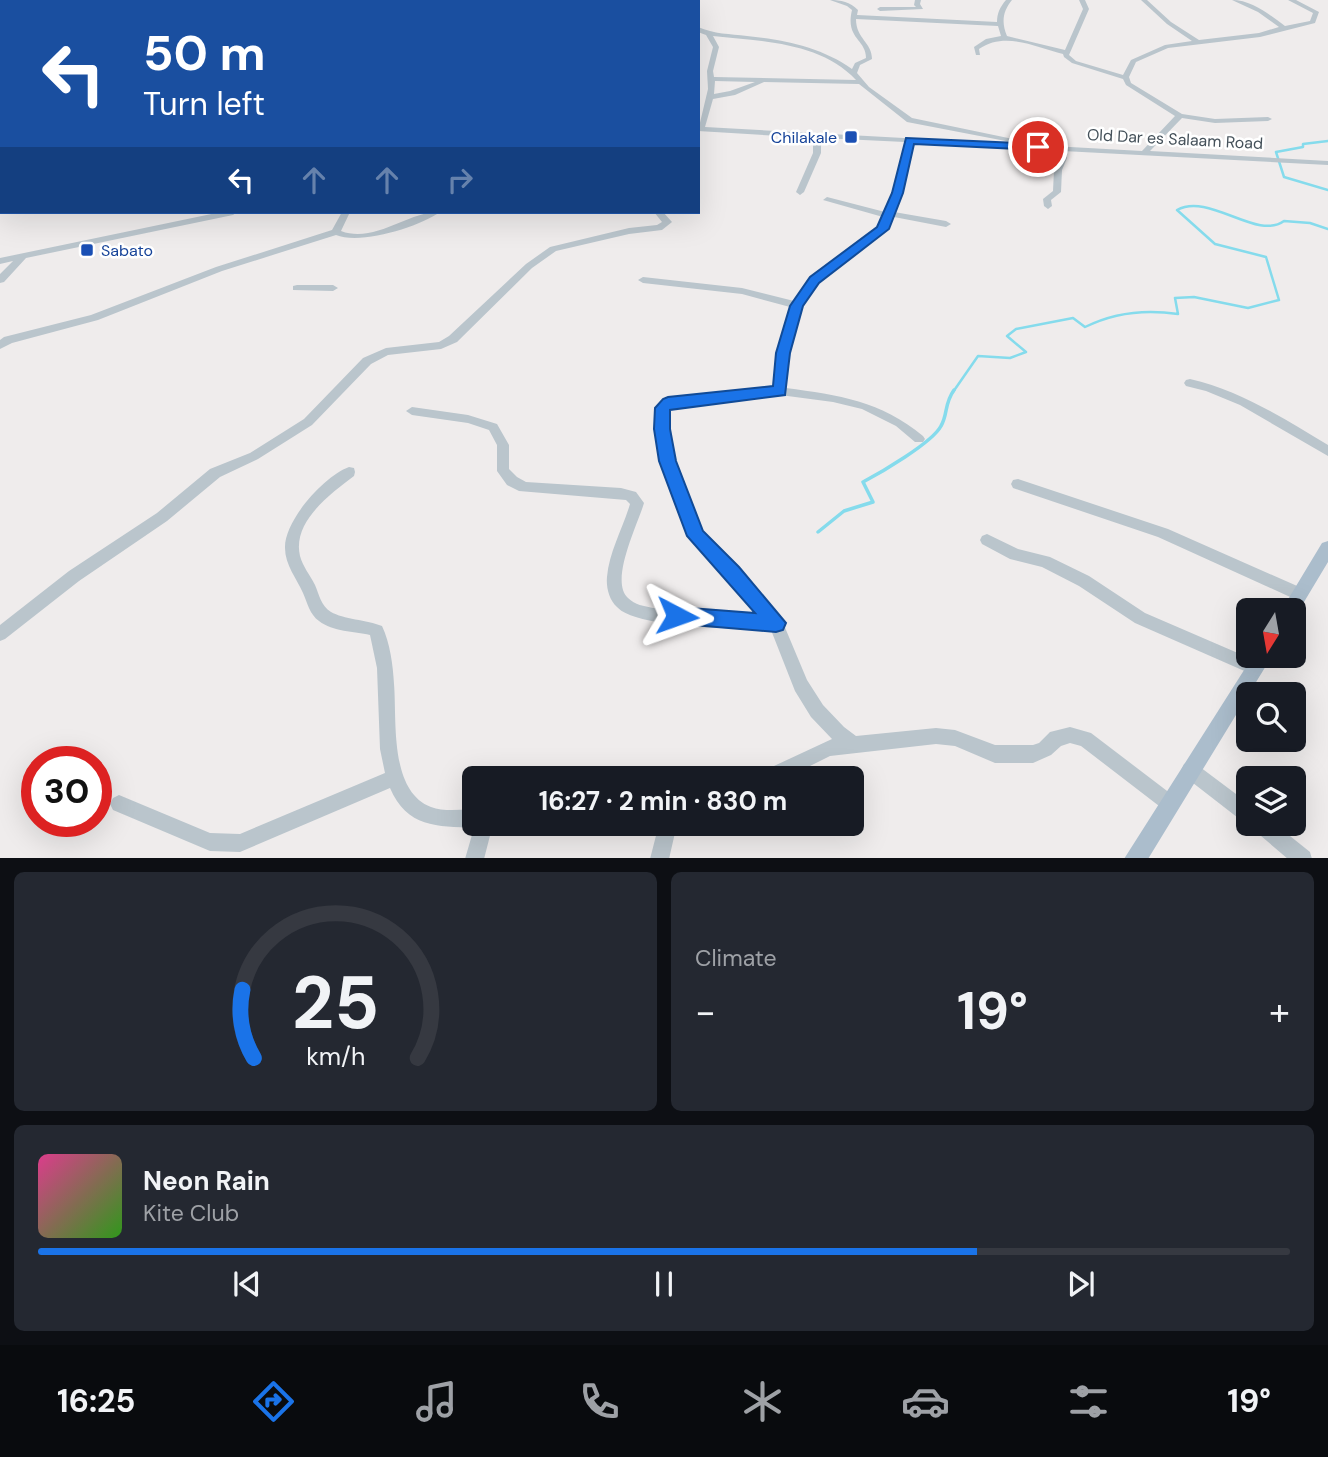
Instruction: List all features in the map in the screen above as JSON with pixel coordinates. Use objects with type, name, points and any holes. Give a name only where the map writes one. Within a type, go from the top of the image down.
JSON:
[{"type":"main road","points":[[1297,598],[1328,548]]},
{"type":"main road","points":[[1136,858],[1255,668]]},
{"type":"street","points":[[833,0],[853,8],[853,31],[869,50],[869,59],[857,64],[853,73]]},
{"type":"street","points":[[880,9],[892,0]]},
{"type":"street","points":[[880,9],[921,8],[917,5],[918,0]]},
{"type":"street","points":[[1005,37],[999,24],[1003,6],[1009,0]]},
{"type":"street","points":[[1066,53],[1086,9],[1082,0]]},
{"type":"street","points":[[1144,0],[1169,23],[1197,42]]},
{"type":"street","points":[[1235,0],[1260,11],[1284,28]]},
{"type":"street","points":[[1268,118],[1215,121],[1180,116],[1142,94],[1128,84],[1126,78],[1133,61],[1160,48],[1259,35],[1313,22],[1316,12],[1291,0]]},
{"type":"street","points":[[880,9],[887,19]]},
{"type":"street","points":[[910,9],[939,21]]},
{"type":"street","points":[[853,17],[999,24]]},
{"type":"street","points":[[700,30],[708,34],[768,41],[814,52],[838,61],[860,82],[910,120],[1000,136],[1020,146]]},
{"type":"street","points":[[700,129],[710,97],[713,79],[710,71],[716,47],[708,34]]},
{"type":"street","points":[[978,54],[976,48],[980,43],[1005,37],[1066,53],[1074,62],[1126,78]]},
{"type":"street","points":[[713,79],[860,82]]},
{"type":"street","points":[[710,97],[733,93],[764,80]]},
{"type":"street","points":[[1144,153],[1180,116]]},
{"type":"street","name":"Old Dar es Salaam Road","points":[[700,129],[1328,163]]},
{"type":"street","points":[[800,192],[817,153],[817,135]]},
{"type":"street","points":[[780,391],[783,353],[796,306],[815,280],[877,234],[890,215],[909,141]]},
{"type":"street","points":[[1048,206],[1047,199],[1056,192],[1058,170],[1063,158],[1057,148]]},
{"type":"street","points":[[827,200],[890,215],[946,224]]},
{"type":"street","points":[[0,261],[224,214]]},
{"type":"street","points":[[336,232],[345,214]]},
{"type":"street","points":[[0,345],[8,340],[94,318],[219,269],[336,232],[351,237],[373,234],[430,214]]},
{"type":"street","points":[[0,634],[74,576],[162,517],[215,473],[254,456],[308,422],[367,361],[386,352],[441,345],[453,339],[529,265],[554,249],[629,231],[659,228],[667,222],[660,214]]},
{"type":"street","points":[[0,280],[22,257]]},
{"type":"street","points":[[643,280],[742,290],[796,306]]},
{"type":"street","points":[[297,288],[333,288]]},
{"type":"street","points":[[1191,383],[1206,386],[1239,400],[1328,451]]},
{"type":"street","points":[[855,746],[817,711],[801,685],[776,623],[732,572],[696,536],[667,461],[661,413],[668,403],[780,391],[866,406],[900,423],[919,439]]},
{"type":"street","points":[[412,411],[468,419],[493,428],[503,445],[503,471],[512,481],[524,487],[621,493],[631,496],[636,503],[634,514],[612,580],[616,595],[626,608],[636,613],[653,615],[776,623]]},
{"type":"street","points":[[349,472],[311,508],[298,525],[292,540],[297,568],[320,615],[332,621],[366,626],[377,631],[385,669],[387,727],[394,778],[411,806],[429,816],[462,818]]},
{"type":"street","points":[[1018,484],[1163,533],[1299,594]]},
{"type":"street","points":[[987,540],[1016,555],[1045,561],[1084,581],[1140,618],[1236,653]]},
{"type":"street","points":[[792,766],[829,748],[936,736],[955,738],[995,754],[1033,754],[1045,749],[1056,738],[1070,735],[1085,739],[1169,803]]},
{"type":"street","points":[[1190,769],[1236,805]]},
{"type":"street","points":[[118,804],[211,842],[240,843],[394,778]]},
{"type":"street","points":[[474,858],[481,836]]},
{"type":"street","points":[[659,858],[665,836]]},
{"type":"street","points":[[1275,836],[1302,858]]},
{"type":"waterway","points":[[1328,141],[1303,144],[1303,147],[1276,152],[1284,177],[1328,190]]},
{"type":"waterway","points":[[953,392],[978,356],[1010,358],[1026,352],[1007,336],[1016,329],[1073,318],[1085,327],[1130,313],[1178,314],[1175,298],[1194,297],[1248,308],[1279,300],[1266,257],[1215,244],[1177,210],[1190,206],[1203,207],[1260,225],[1273,226],[1284,221],[1310,223],[1328,229]]},
{"type":"waterway","points":[[818,532],[844,511],[873,502],[863,482],[905,457],[936,433],[943,422],[953,392]]},
{"type":"place","name":"Chilakale","points":[[851,137]]},
{"type":"place","name":"Sabato","points":[[87,250]]},
{"type":"route","points":[[677,616],[776,623],[732,572],[696,536],[667,461],[662,429],[663,408],[668,403],[780,391],[783,353],[796,306],[815,280],[883,229],[897,193],[909,141],[1038,147]]}]
